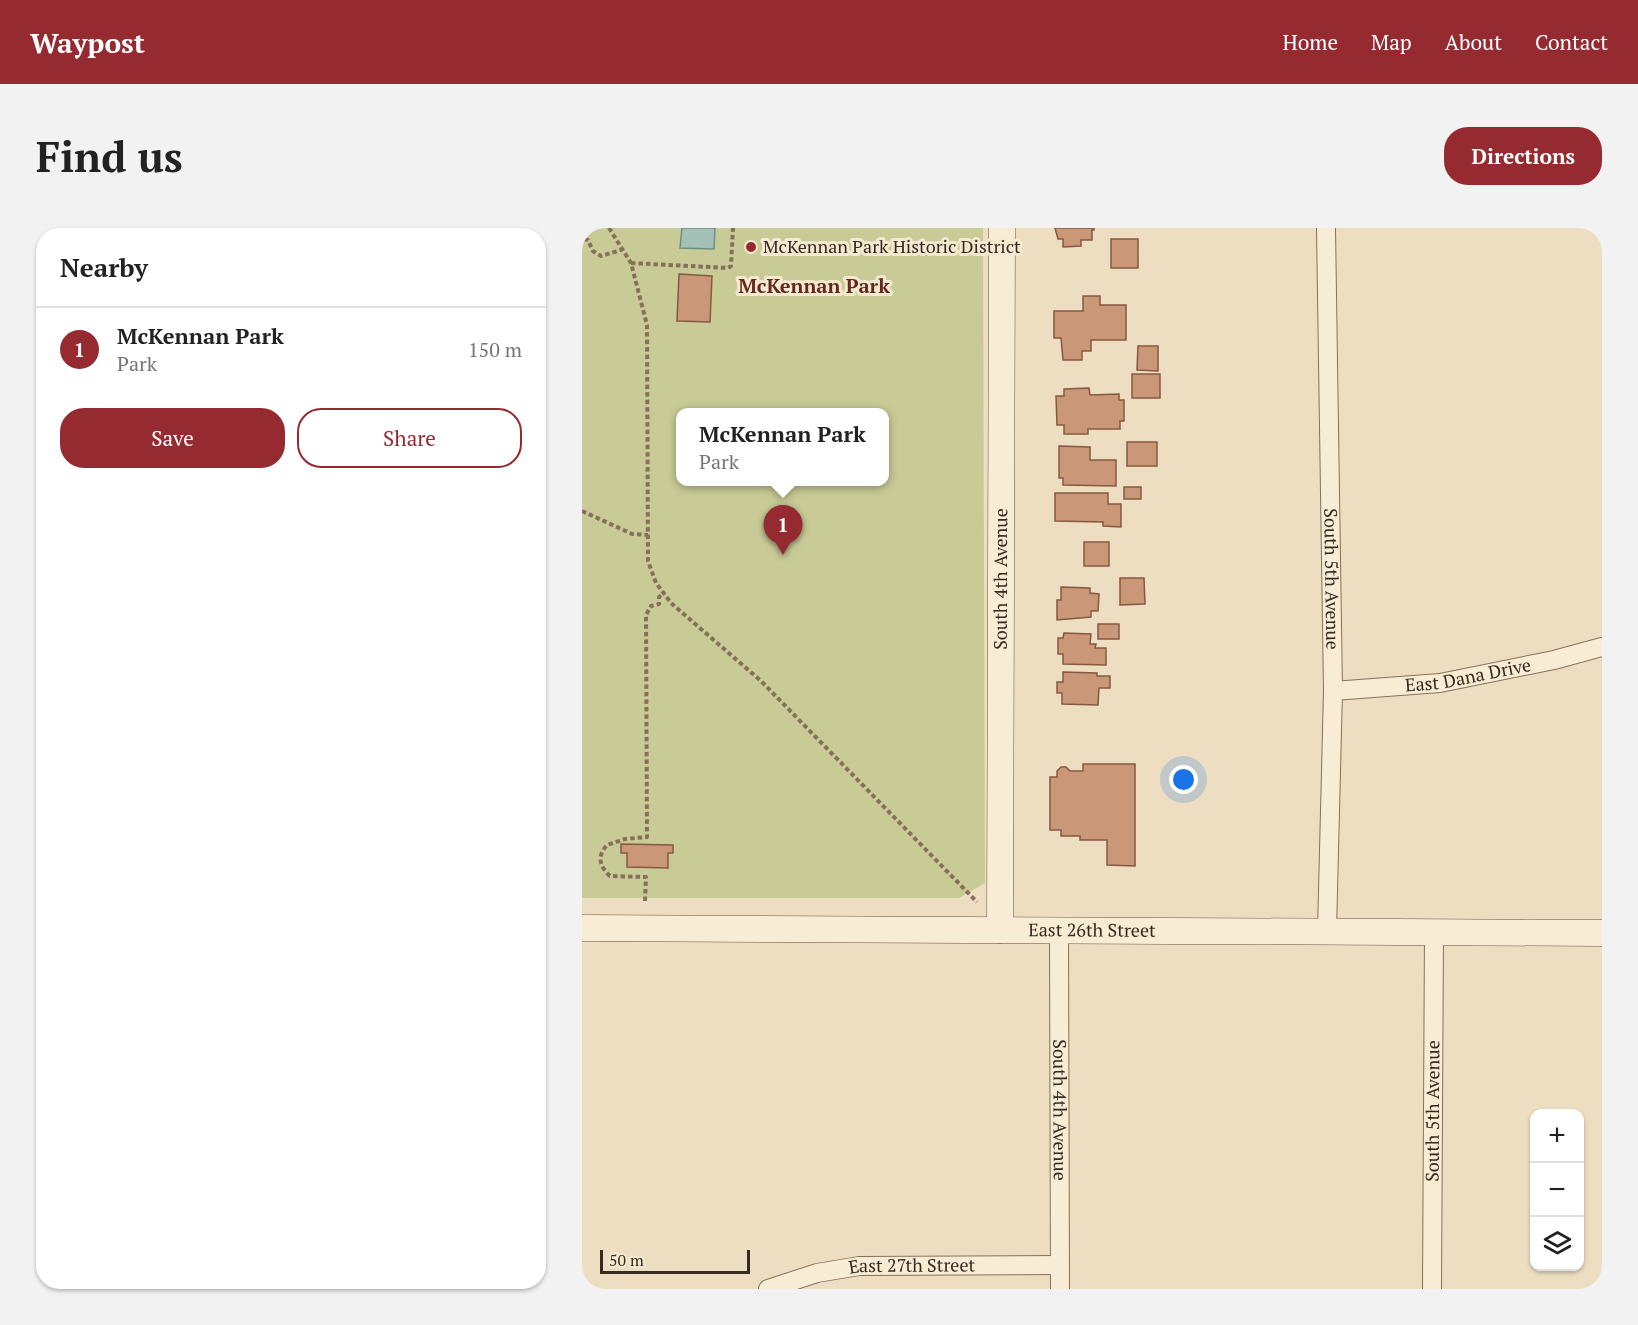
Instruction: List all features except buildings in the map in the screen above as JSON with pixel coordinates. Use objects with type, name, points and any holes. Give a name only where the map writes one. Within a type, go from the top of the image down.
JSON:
[{"type":"main road","name":"South 4th Avenue","points":[[1000,930],[1002,228]]},
{"type":"main road","name":"East 26th Street","points":[[582,927],[1602,933]]},
{"type":"street","name":"South 5th Avenue","points":[[1326,228],[1333,691],[1327,931]]},
{"type":"street","name":"East Dana Drive","points":[[1333,691],[1440,683],[1554,660],[1602,647]]},
{"type":"street","name":"South 4th Avenue","points":[[1059,930],[1060,1289]]},
{"type":"street","name":"South 5th Avenue","points":[[1432,1289],[1434,932]]},
{"type":"street","name":"East 27th Street","points":[[768,1289],[817,1273],[859,1266],[1060,1265]]},
{"type":"path","points":[[609,228],[631,263],[647,325],[648,561],[656,583],[664,593],[761,681],[977,902]]},
{"type":"path","points":[[631,263],[728,268],[731,266],[733,228]]},
{"type":"path","points":[[584,239],[588,240],[593,251],[601,256],[621,250]]},
{"type":"path","points":[[582,511],[632,534],[648,535]]},
{"type":"path","points":[[645,901],[646,877],[610,876],[601,864],[600,858],[607,844],[625,839],[647,837],[646,615],[651,606],[659,604],[659,597],[664,593]]},
{"type":"green space","name":"McKennan Park","points":[[582,228],[983,228],[985,883],[959,898],[582,898]]},
{"type":"water","points":[[682,228],[715,228],[714,249],[680,248]]},
{"type":"place","name":"McKennan Park Historic District","points":[[751,247]]},
{"type":"place","name":"McKennan Park","points":[[783,555]]},
{"type":"district","name":"McKennan Park","points":[[814,286]]}]
